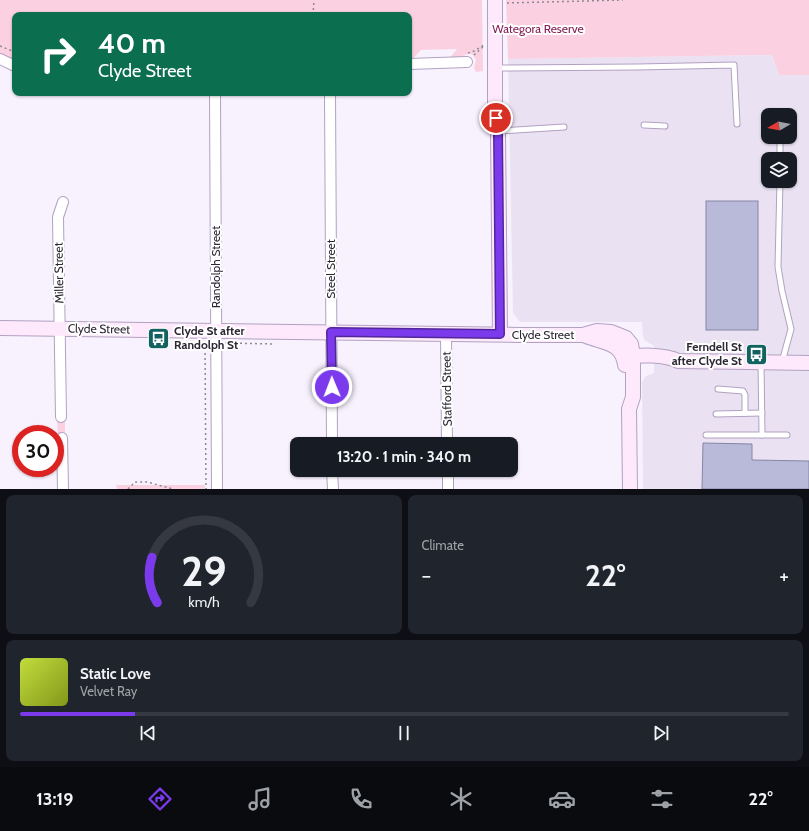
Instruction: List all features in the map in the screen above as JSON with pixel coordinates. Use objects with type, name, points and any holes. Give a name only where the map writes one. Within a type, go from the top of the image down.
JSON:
[{"type":"main road","points":[[500,334],[498,131],[495,105],[495,68],[501,2]]},
{"type":"main road","name":"Clyde Street","points":[[0,328],[583,335],[614,345],[629,361]]},
{"type":"main road","points":[[630,489],[629,409],[625,398],[629,361],[671,365],[678,361],[809,363]]},
{"type":"street","points":[[412,64],[464,58]]},
{"type":"street","points":[[0,60],[12,65]]},
{"type":"street","name":"Randolph Street","points":[[215,96],[218,489]]},
{"type":"street","name":"Steel Street","points":[[330,96],[332,437]]},
{"type":"street","name":"Miller Street","points":[[62,417],[59,329],[58,217],[63,202]]},
{"type":"street","name":"Stafford Street","points":[[446,334],[447,437]]},
{"type":"street","points":[[63,477],[63,489]]},
{"type":"street","points":[[332,477],[333,489]]},
{"type":"street","points":[[448,477],[448,489]]},
{"type":"lane","points":[[495,68],[734,65],[737,124]]},
{"type":"lane","points":[[644,125],[666,126]]},
{"type":"lane","points":[[498,131],[564,127]]},
{"type":"lane","points":[[780,188],[778,267],[791,329],[782,363]]},
{"type":"lane","points":[[761,362],[762,435]]},
{"type":"lane","points":[[718,389],[743,391],[745,395],[745,413]]},
{"type":"lane","points":[[716,414],[762,413]]},
{"type":"lane","points":[[706,435],[787,435]]},
{"type":"path","points":[[313,12],[314,0]]},
{"type":"path","points":[[501,2],[623,0]]},
{"type":"path","points":[[484,44],[484,46],[464,58],[474,51],[484,44]]},
{"type":"path","points":[[0,46],[12,51]]},
{"type":"path","points":[[205,343],[206,489]]},
{"type":"path","points":[[128,488],[135,482],[147,482],[173,489]]},
{"type":"shaded area","points":[[772,55],[779,75],[809,75],[809,489],[643,489],[642,382],[646,376],[654,373],[654,346],[644,340],[642,322],[520,322],[513,313],[508,59]]},
{"type":"green space","points":[[0,0],[482,0],[483,71],[476,72],[474,68],[476,60],[471,54],[466,54],[458,59],[448,60],[457,49],[421,50],[412,60],[412,12],[12,12],[12,60],[0,54]]},
{"type":"green space","name":"Wategora Reserve","points":[[506,0],[809,0],[809,75],[779,75],[772,55],[508,59]]},
{"type":"green space","points":[[57,421],[65,421],[65,434],[64,425],[57,425]]},
{"type":"green space","points":[[116,485],[205,485],[205,489],[117,489]]},
{"type":"building","points":[[706,201],[758,201],[758,330],[706,330]]},
{"type":"building","points":[[703,443],[752,444],[752,460],[809,461],[809,489],[702,489]]},
{"type":"place","name":"Clyde St after Randolph St","points":[[159,338]]},
{"type":"place","name":"Ferndell St after Clyde St","points":[[757,354]]},
{"type":"route","points":[[332,387],[331,332],[500,334],[498,131],[496,118]]}]
